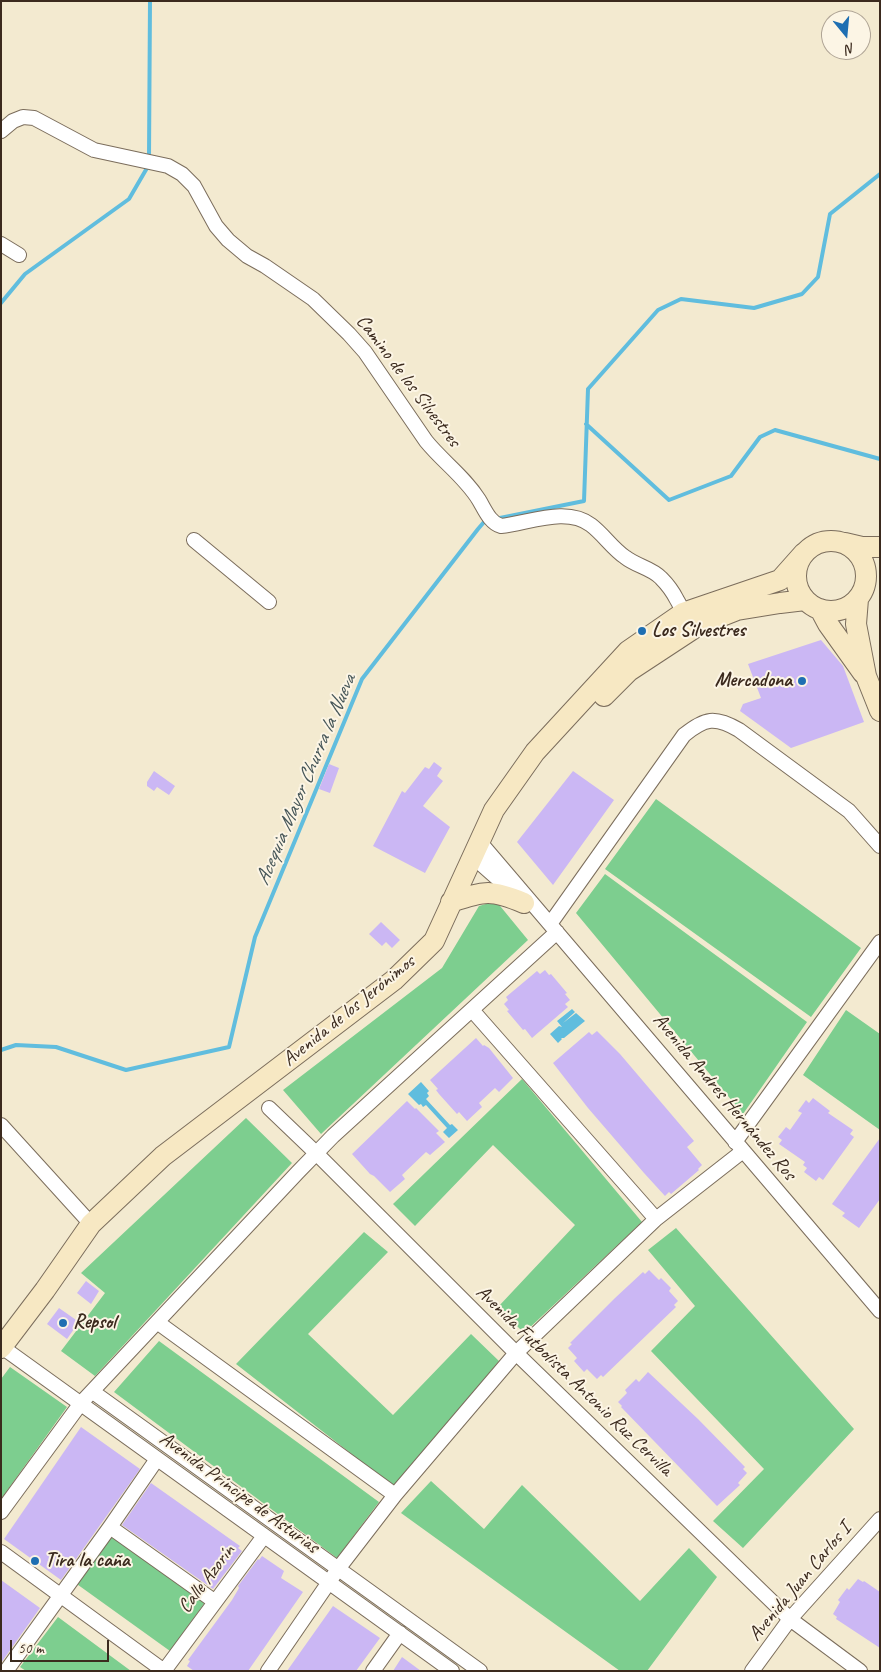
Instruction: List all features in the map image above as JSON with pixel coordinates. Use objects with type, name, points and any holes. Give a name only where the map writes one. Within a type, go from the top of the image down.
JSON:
[{"type":"main road","points":[[691,619],[780,580],[804,553],[812,546],[822,542],[832,540],[862,547],[880,547]]},
{"type":"main road","points":[[691,619],[772,604],[813,605],[830,611],[850,606],[863,591],[873,569],[864,563],[852,547],[843,542]]},
{"type":"main road","points":[[804,553],[796,572],[796,582],[800,592],[828,624],[866,676]]},
{"type":"main road","points":[[858,599],[857,629],[866,676],[880,711]]},
{"type":"main road","name":"Avenida de los Jerónimos","points":[[2,1348],[91,1224],[164,1156],[394,980],[434,940],[494,810],[501,801],[629,671],[691,619]]},
{"type":"main road","points":[[451,902],[491,892],[502,894],[531,906]]},
{"type":"street","name":"Camino de los Silvestres","points":[[1,131],[13,121],[23,117],[34,118],[94,150],[168,166],[182,174],[194,186],[216,226],[228,240],[247,256],[278,274],[313,299],[349,334],[365,352],[426,441],[436,454],[471,488],[491,519],[502,526],[545,518],[575,517],[586,521],[632,563],[654,572],[661,578],[691,619]]},
{"type":"street","points":[[1,244],[20,256]]},
{"type":"street","points":[[194,540],[269,602]]},
{"type":"street","points":[[1,1512],[81,1404],[316,1153],[472,1010],[553,928],[684,735],[697,724],[712,720],[726,723],[739,730],[849,811],[880,846]]},
{"type":"street","name":"Avenida Andres Hernández Ros","points":[[476,848],[553,928],[880,1311]]},
{"type":"street","points":[[268,1671],[338,1569],[395,1495],[516,1353],[656,1219],[739,1146],[880,942]]},
{"type":"street","points":[[472,1010],[656,1219]]},
{"type":"street","name":"Avenida Futbolista Antonio Ruz Cervilla","points":[[269,1108],[516,1353],[790,1619],[860,1671]]},
{"type":"street","points":[[1,1125],[91,1224]]},
{"type":"street","points":[[158,1322],[395,1495]]},
{"type":"street","name":"Avenida Príncipe de Asturias","points":[[2,1348],[452,1671]]},
{"type":"street","name":"Avenida Príncipe de Asturias","points":[[93,1392],[480,1671]]},
{"type":"street","points":[[10,1669],[157,1458]]},
{"type":"street","name":"Avenida Juan Carlos I","points":[[752,1671],[790,1619],[880,1519]]},
{"type":"street","points":[[110,1527],[214,1600]]},
{"type":"street","name":"Calle Azorín","points":[[164,1671],[214,1600],[264,1536]]},
{"type":"street","points":[[1,1552],[164,1671]]},
{"type":"street","points":[[373,1671],[400,1633]]},
{"type":"green space","points":[[656,799],[861,948],[811,1017],[605,869]]},
{"type":"green space","points":[[605,874],[807,1022],[743,1114],[576,913]]},
{"type":"green space","points":[[496,901],[528,940],[321,1134],[283,1090],[442,968],[479,906]]},
{"type":"green space","points":[[846,1010],[880,1034],[880,1130],[803,1075]]},
{"type":"green space","points":[[522,1079],[642,1222],[524,1333],[498,1307],[575,1225],[493,1145],[415,1226],[393,1204]]},
{"type":"green space","points":[[246,1118],[292,1163],[95,1376],[61,1351],[105,1293],[81,1273]]},
{"type":"green space","points":[[676,1228],[854,1429],[743,1548],[713,1521],[764,1469],[651,1351],[695,1306],[648,1250]]},
{"type":"green space","points":[[364,1232],[388,1252],[308,1334],[393,1415],[471,1334],[499,1361],[394,1487],[236,1364]]},
{"type":"green space","points":[[159,1341],[379,1502],[337,1558],[114,1392]]},
{"type":"green space","points":[[10,1367],[67,1407],[1,1499],[1,1379]]},
{"type":"green space","points":[[431,1481],[484,1529],[522,1485],[640,1601],[689,1548],[717,1577],[647,1671],[620,1671],[401,1513]]},
{"type":"green space","points":[[111,1532],[206,1601],[170,1651],[74,1582]]},
{"type":"green space","points":[[58,1617],[131,1671],[26,1671],[20,1667]]},
{"type":"water","points":[[572,1009],[575,1012],[563,1023],[576,1013],[585,1021],[564,1038],[561,1038],[558,1043],[550,1034],[559,1026],[562,1027],[557,1021]]},
{"type":"water","points":[[421,1082],[429,1091],[427,1093],[429,1096],[426,1099],[450,1125],[452,1124],[458,1130],[449,1138],[443,1132],[447,1128],[426,1105],[423,1107],[421,1104],[419,1105],[408,1094]]},
{"type":"building","name":"Mercadona","points":[[821,640],[843,666],[864,722],[791,748],[740,711],[743,704],[761,698],[748,664]]},
{"type":"building","points":[[434,762],[442,768],[437,776],[443,781],[423,806],[450,827],[425,873],[373,846],[402,791],[405,793],[425,767],[429,769]]},
{"type":"building","points":[[329,764],[339,768],[330,793],[319,789]]},
{"type":"building","points":[[154,771],[175,786],[169,795],[157,787],[154,791],[147,786],[147,782]]},
{"type":"building","points":[[573,771],[614,800],[553,885],[517,842]]},
{"type":"building","points":[[381,922],[400,940],[392,948],[386,942],[382,946],[369,934]]},
{"type":"building","points":[[545,970],[549,975],[551,974],[567,993],[565,994],[570,1000],[565,1004],[568,1007],[532,1038],[507,1011],[509,1010],[504,1004],[508,1000],[506,997],[537,971],[540,974]]},
{"type":"building","points":[[597,1031],[620,1054],[694,1141],[687,1147],[702,1165],[699,1170],[671,1194],[669,1192],[665,1196],[644,1173],[588,1108],[553,1063],[589,1032],[592,1035]]},
{"type":"building","points":[[476,1038],[483,1046],[489,1048],[513,1078],[499,1092],[495,1088],[479,1103],[482,1107],[467,1121],[459,1112],[457,1114],[439,1094],[436,1090],[438,1089],[430,1080]]},
{"type":"building","points":[[813,1098],[830,1111],[828,1113],[853,1130],[850,1134],[854,1137],[823,1180],[819,1177],[816,1181],[804,1172],[807,1168],[803,1165],[805,1162],[779,1144],[782,1140],[778,1137],[786,1127],[790,1130],[802,1113],[798,1111],[806,1100],[809,1103]]},
{"type":"building","points":[[407,1101],[439,1131],[436,1133],[445,1142],[430,1155],[426,1152],[402,1175],[405,1179],[390,1192],[352,1154]]},
{"type":"building","points":[[880,1138],[880,1199],[859,1228],[842,1216],[845,1213],[832,1204]]},
{"type":"building","points":[[649,1270],[671,1288],[669,1291],[678,1301],[674,1305],[676,1307],[603,1377],[601,1375],[597,1379],[587,1369],[584,1372],[574,1361],[577,1358],[568,1348],[572,1344],[570,1343],[643,1272],[645,1274]]},
{"type":"building","points":[[86,1281],[99,1291],[91,1304],[77,1293]]},
{"type":"building","name":"Repsol","points":[[59,1308],[79,1322],[67,1339],[47,1324]]},
{"type":"building","points":[[648,1372],[745,1467],[743,1469],[747,1473],[738,1483],[740,1485],[717,1506],[618,1402],[627,1393],[625,1390],[636,1379],[639,1382]]},
{"type":"building","points":[[81,1427],[140,1469],[61,1580],[4,1539]]},
{"type":"building","points":[[151,1483],[240,1546],[238,1548],[242,1551],[213,1589],[122,1525]]},
{"type":"building","points":[[262,1556],[284,1571],[281,1578],[303,1592],[248,1671],[194,1671],[187,1666],[190,1661],[188,1660],[232,1600],[239,1588],[238,1586]]},
{"type":"building","points":[[858,1579],[880,1592],[880,1648],[836,1619],[837,1617],[833,1614],[840,1602],[838,1600],[847,1588],[849,1590]]},
{"type":"building","points":[[1,1580],[40,1608],[1,1663]]},
{"type":"building","points":[[333,1606],[380,1638],[356,1671],[287,1671]]},
{"type":"building","points":[[402,1657],[421,1671],[393,1671]]},
{"type":"waterway","points":[[149,157],[150,1]]},
{"type":"waterway","points":[[1,303],[25,274],[129,199],[147,168]]},
{"type":"waterway","name":"Acequia Mayor Churra la Nueva","points":[[495,519],[584,501],[588,389],[658,310],[681,299],[754,308],[802,294],[818,277],[830,214],[880,174]]},
{"type":"waterway","points":[[586,424],[669,500],[731,476],[760,437],[775,430],[880,459]]},
{"type":"waterway","name":"Acequia Mayor Churra la Nueva","points":[[1,1050],[16,1045],[56,1047],[126,1070],[229,1047],[255,937],[362,679],[478,529],[484,522],[488,521]]},
{"type":"place","name":"Los Silvestres","points":[[642,631]]},
{"type":"place","name":"Mercadona","points":[[802,681]]},
{"type":"place","name":"Repsol","points":[[63,1323]]},
{"type":"place","name":"Tira la caña","points":[[35,1561]]}]
